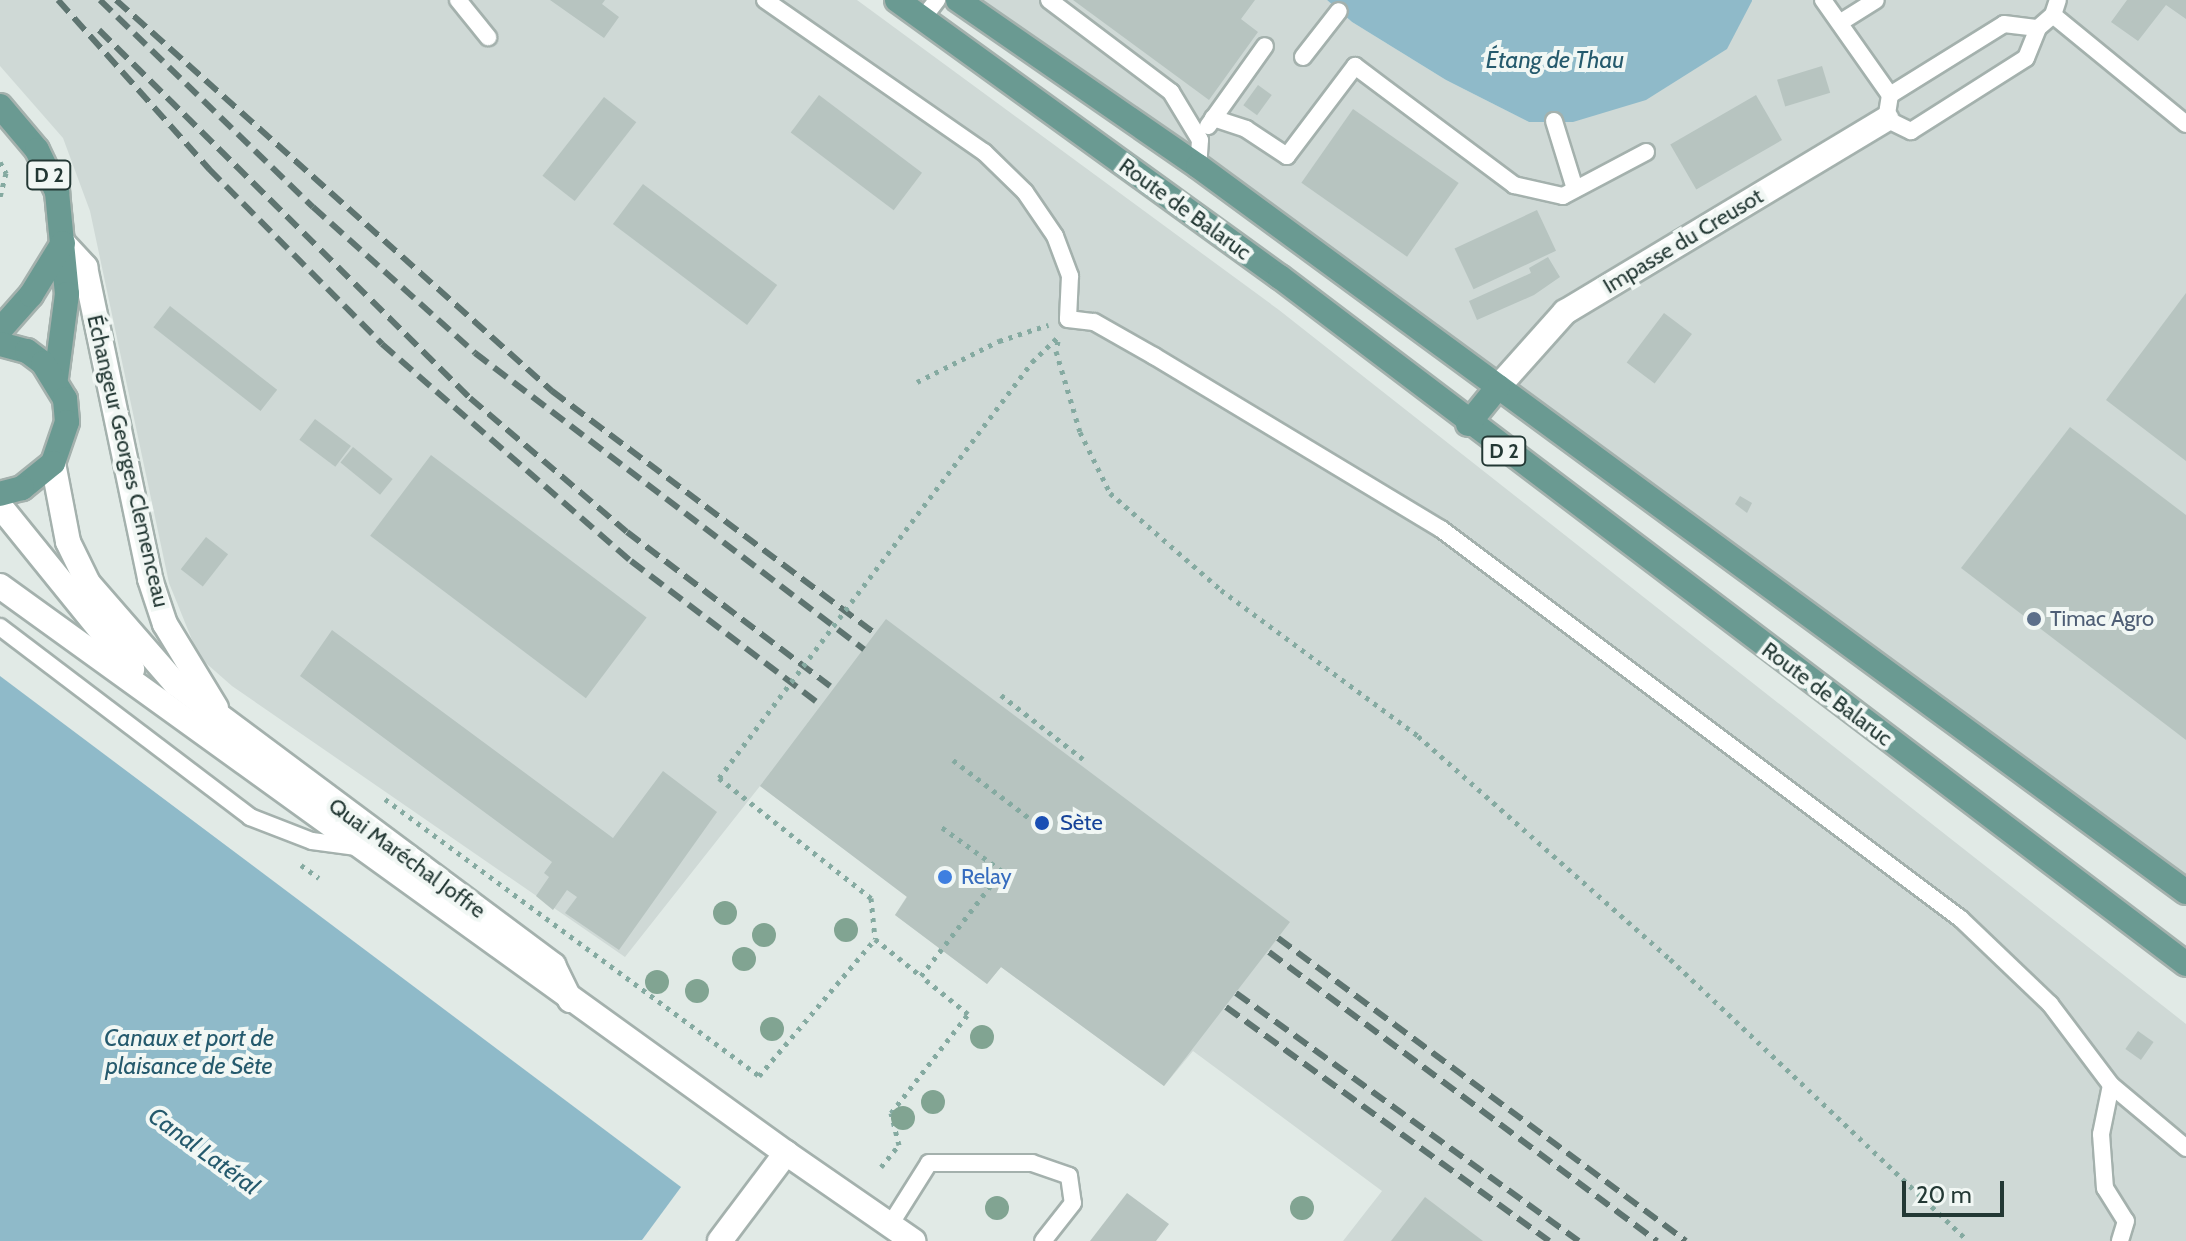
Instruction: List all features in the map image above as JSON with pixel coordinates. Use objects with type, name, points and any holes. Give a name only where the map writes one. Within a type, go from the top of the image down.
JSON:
[{"type":"main road","name":"Route de Balaruc","points":[[897,0],[930,9],[1468,424],[2186,964]]},
{"type":"main road","name":"Route de Balaruc","points":[[963,2],[1198,166],[2186,892]]},
{"type":"main road","name":"Échangeur Georges Clemenceau","points":[[0,106],[37,150],[57,192],[67,294],[56,378]]},
{"type":"main road","name":"Impasse du Creusot","points":[[1498,387],[1565,312],[1888,107]]},
{"type":"main road","name":"Échangeur Georges Clemenceau","points":[[63,243],[85,267],[155,594],[165,624],[228,727]]},
{"type":"main road","points":[[0,330],[31,295],[63,243]]},
{"type":"main road","points":[[0,344],[27,351],[56,378],[67,422],[53,463],[22,488],[0,494]]},
{"type":"main road","name":"D 2","points":[[1468,424],[1498,387]]},
{"type":"main road","name":"Échangeur Georges Clemenceau","points":[[53,463],[68,542],[88,583],[175,683],[228,727]]},
{"type":"main road","points":[[0,506],[143,684]]},
{"type":"main road","points":[[0,586],[143,684]]},
{"type":"main road","name":"Quai Maréchal Joffre","points":[[143,684],[357,847],[571,1002],[913,1241]]},
{"type":"main road","name":"Quai Maréchal Joffre","points":[[228,727],[553,965],[571,1002]]},
{"type":"main road","points":[[720,1241],[786,1153]]},
{"type":"lane","points":[[458,0],[488,37]]},
{"type":"lane","points":[[765,0],[984,152],[1025,192],[1055,236],[1070,276],[1068,319],[1094,322],[1130,342],[1441,529],[1961,919],[2050,1004],[2111,1085],[2186,1148]]},
{"type":"lane","points":[[1049,0],[1171,92],[1200,140]]},
{"type":"lane","points":[[1823,0],[1841,22],[1888,107],[1911,131],[2026,58],[2038,28],[2056,7],[2186,124]]},
{"type":"lane","points":[[1841,22],[1876,0]]},
{"type":"lane","points":[[1303,57],[1339,11]]},
{"type":"lane","points":[[1888,107],[2004,24],[2038,28]]},
{"type":"lane","points":[[1198,166],[1200,140],[1265,46]]},
{"type":"lane","points":[[1213,118],[1246,129],[1287,156],[1355,66],[1514,185],[1563,196],[1646,152]]},
{"type":"lane","points":[[1554,121],[1575,189]]},
{"type":"lane","name":"Quai Maréchal Joffre","points":[[0,627],[250,817],[312,841],[357,847]]},
{"type":"lane","points":[[2111,1085],[2101,1134],[2105,1188],[2126,1221],[2120,1241]]},
{"type":"lane","points":[[890,1225],[929,1163],[1032,1163],[1069,1176],[1073,1203],[1043,1241]]},
{"type":"path","points":[[0,162],[6,173],[0,197]]},
{"type":"path","points":[[881,1167],[899,1145],[891,1113],[968,1014],[875,939],[871,898],[719,778],[1032,362],[1058,337],[1068,319]]},
{"type":"path","points":[[917,382],[999,341],[1068,319]]},
{"type":"path","points":[[1058,337],[1056,351],[1080,432],[1110,493],[1221,590],[1418,736],[1670,959],[1968,1241]]},
{"type":"path","points":[[1001,695],[1083,759]]},
{"type":"path","points":[[953,760],[1033,821]]},
{"type":"path","points":[[382,797],[759,1076],[875,939]]},
{"type":"path","points":[[921,976],[1002,871],[940,826]]},
{"type":"shaded area","points":[[0,0],[857,0],[1279,310],[2186,1024],[2186,1241],[1343,1241],[1382,1191],[1193,1051],[1164,1086],[1001,967],[987,984],[895,915],[907,896],[760,786],[625,957],[232,686],[199,657],[169,583],[90,211],[63,138],[0,66]]},
{"type":"shaded area","points":[[960,0],[1327,0],[1352,22],[1446,80],[1529,122],[1554,121],[1752,0],[2186,0],[2186,876]]},
{"type":"water","name":"Étang de Thau","points":[[1327,0],[1752,1],[1727,49],[1646,100],[1573,122],[1529,122],[1446,80],[1352,22]]},
{"type":"water","name":"Canaux et port de plaisance de Sète","points":[[0,676],[681,1187],[642,1240],[0,1241]]},
{"type":"building","points":[[550,0],[605,0],[602,4],[619,17],[604,38]]},
{"type":"building","points":[[1073,0],[1255,0],[1241,19],[1258,32],[1209,100]]},
{"type":"building","points":[[2127,0],[2186,0],[2186,19],[2166,5],[2138,41],[2111,22]]},
{"type":"building","points":[[1822,66],[1830,93],[1785,107],[1777,80]]},
{"type":"building","points":[[1258,85],[1272,95],[1257,115],[1243,105]]},
{"type":"building","points":[[819,95],[922,173],[894,210],[791,133]]},
{"type":"building","points":[[1756,95],[1782,140],[1696,190],[1670,144]]},
{"type":"building","points":[[604,97],[636,122],[575,201],[542,176]]},
{"type":"building","points":[[1353,109],[1459,183],[1407,257],[1301,183]]},
{"type":"building","points":[[643,184],[777,285],[747,325],[613,224]]},
{"type":"building","points":[[1537,210],[1556,251],[1474,289],[1455,248]]},
{"type":"building","points":[[1548,257],[1560,277],[1534,295],[1477,320],[1469,301],[1531,273],[1529,268]]},
{"type":"building","points":[[2186,293],[2186,461],[2106,400]]},
{"type":"building","points":[[170,306],[277,390],[261,411],[153,327]]},
{"type":"building","points":[[1664,313],[1692,334],[1655,384],[1627,363]]},
{"type":"building","points":[[315,419],[351,446],[335,467],[299,440]]},
{"type":"building","points":[[2070,427],[2186,515],[2186,740],[1961,568]]},
{"type":"building","points":[[353,447],[393,479],[380,495],[340,463]]},
{"type":"building","points":[[431,455],[647,617],[586,698],[370,536]]},
{"type":"building","points":[[1740,496],[1752,503],[1747,513],[1735,504]]},
{"type":"building","points":[[206,537],[228,554],[203,587],[181,569]]},
{"type":"building","points":[[886,619],[1290,922],[1164,1086],[1001,967],[987,984],[895,915],[907,897],[760,786]]},
{"type":"building","points":[[332,630],[613,838],[663,771],[717,812],[619,950],[565,913],[577,897],[567,890],[553,910],[536,896],[549,877],[544,873],[552,862],[300,676]]},
{"type":"building","points":[[2138,1031],[2154,1042],[2141,1060],[2125,1049]]},
{"type":"building","points":[[1127,1193],[1169,1224],[1156,1241],[1090,1241]]},
{"type":"building","points":[[1425,1197],[1483,1241],[1391,1241]]},
{"type":"railway","points":[[58,0],[209,169],[382,344],[631,561],[822,706]]},
{"type":"railway","points":[[100,0],[313,207],[475,353],[864,649]]},
{"type":"railway","points":[[116,0],[552,391],[874,633]]},
{"type":"railway","points":[[99,30],[470,398],[627,532],[830,686]]},
{"type":"railway","points":[[1278,938],[1686,1241]]},
{"type":"railway","points":[[1269,952],[1657,1241]]},
{"type":"railway","points":[[1236,993],[1579,1241]]},
{"type":"railway","points":[[1226,1007],[1549,1241]]},
{"type":"place","name":"Timac Agro","points":[[2034,619]]},
{"type":"place","name":"Sète","points":[[1042,823]]},
{"type":"place","name":"Relay","points":[[945,877]]},
{"type":"water label","name":"Canal Latéral","points":[[204,1151]]}]
